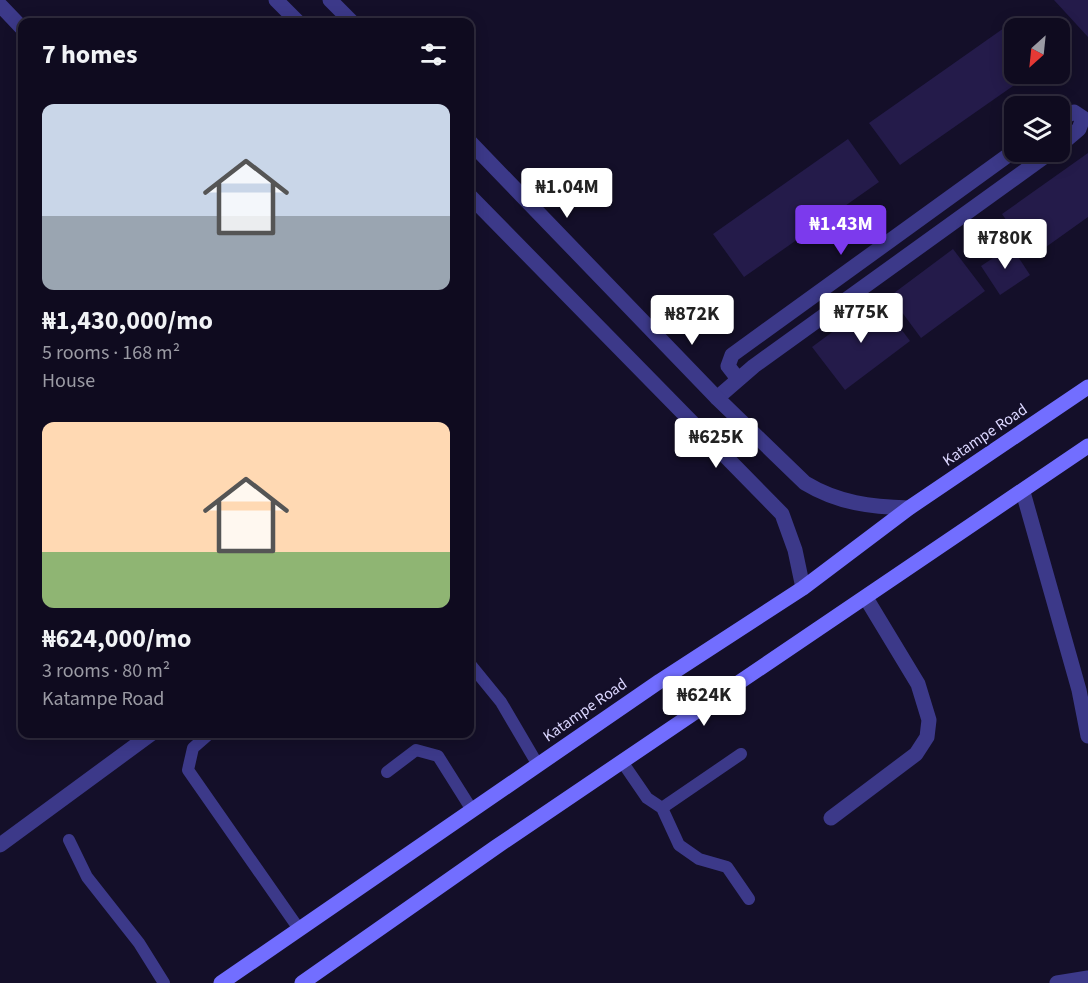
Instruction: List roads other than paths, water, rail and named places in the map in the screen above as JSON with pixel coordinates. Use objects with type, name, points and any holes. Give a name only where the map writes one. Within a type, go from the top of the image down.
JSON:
[{"type":"main road","name":"Katampe Road","points":[[221,983],[660,681],[803,588],[909,508],[1088,387]]},
{"type":"main road","points":[[302,983],[491,850],[623,763],[1088,446]]},
{"type":"street","points":[[276,0],[294,18]]},
{"type":"street","points":[[330,0],[348,18]]},
{"type":"street","points":[[0,5],[18,24]]},
{"type":"street","points":[[1070,114],[1074,112],[1083,118],[1079,129],[1070,137]]},
{"type":"street","points":[[474,146],[717,398],[805,483],[821,493],[851,504],[909,508]]},
{"type":"street","points":[[738,379],[728,366],[729,360],[767,328],[1004,158]]},
{"type":"street","points":[[717,398],[781,347],[1037,162]]},
{"type":"street","points":[[950,198],[963,215]]},
{"type":"street","points":[[474,200],[782,514],[795,550],[803,588]]},
{"type":"street","points":[[767,328],[781,347]]},
{"type":"street","points":[[1023,492],[1073,667],[1088,736]]},
{"type":"street","points":[[831,818],[916,754],[927,736],[929,720],[918,684],[866,598]]},
{"type":"street","points":[[0,844],[146,738]]},
{"type":"street","points":[[1057,983],[1088,978]]},
{"type":"lane","points":[[474,669],[501,702],[538,765]]},
{"type":"lane","points":[[204,738],[193,748],[188,770],[299,929]]},
{"type":"lane","points":[[387,772],[416,750],[438,756],[472,810]]},
{"type":"lane","points":[[662,808],[741,754]]},
{"type":"lane","points":[[623,763],[647,798],[662,808],[679,845],[699,859],[727,867],[749,899]]},
{"type":"lane","points":[[69,840],[87,877],[139,943],[164,983]]}]
